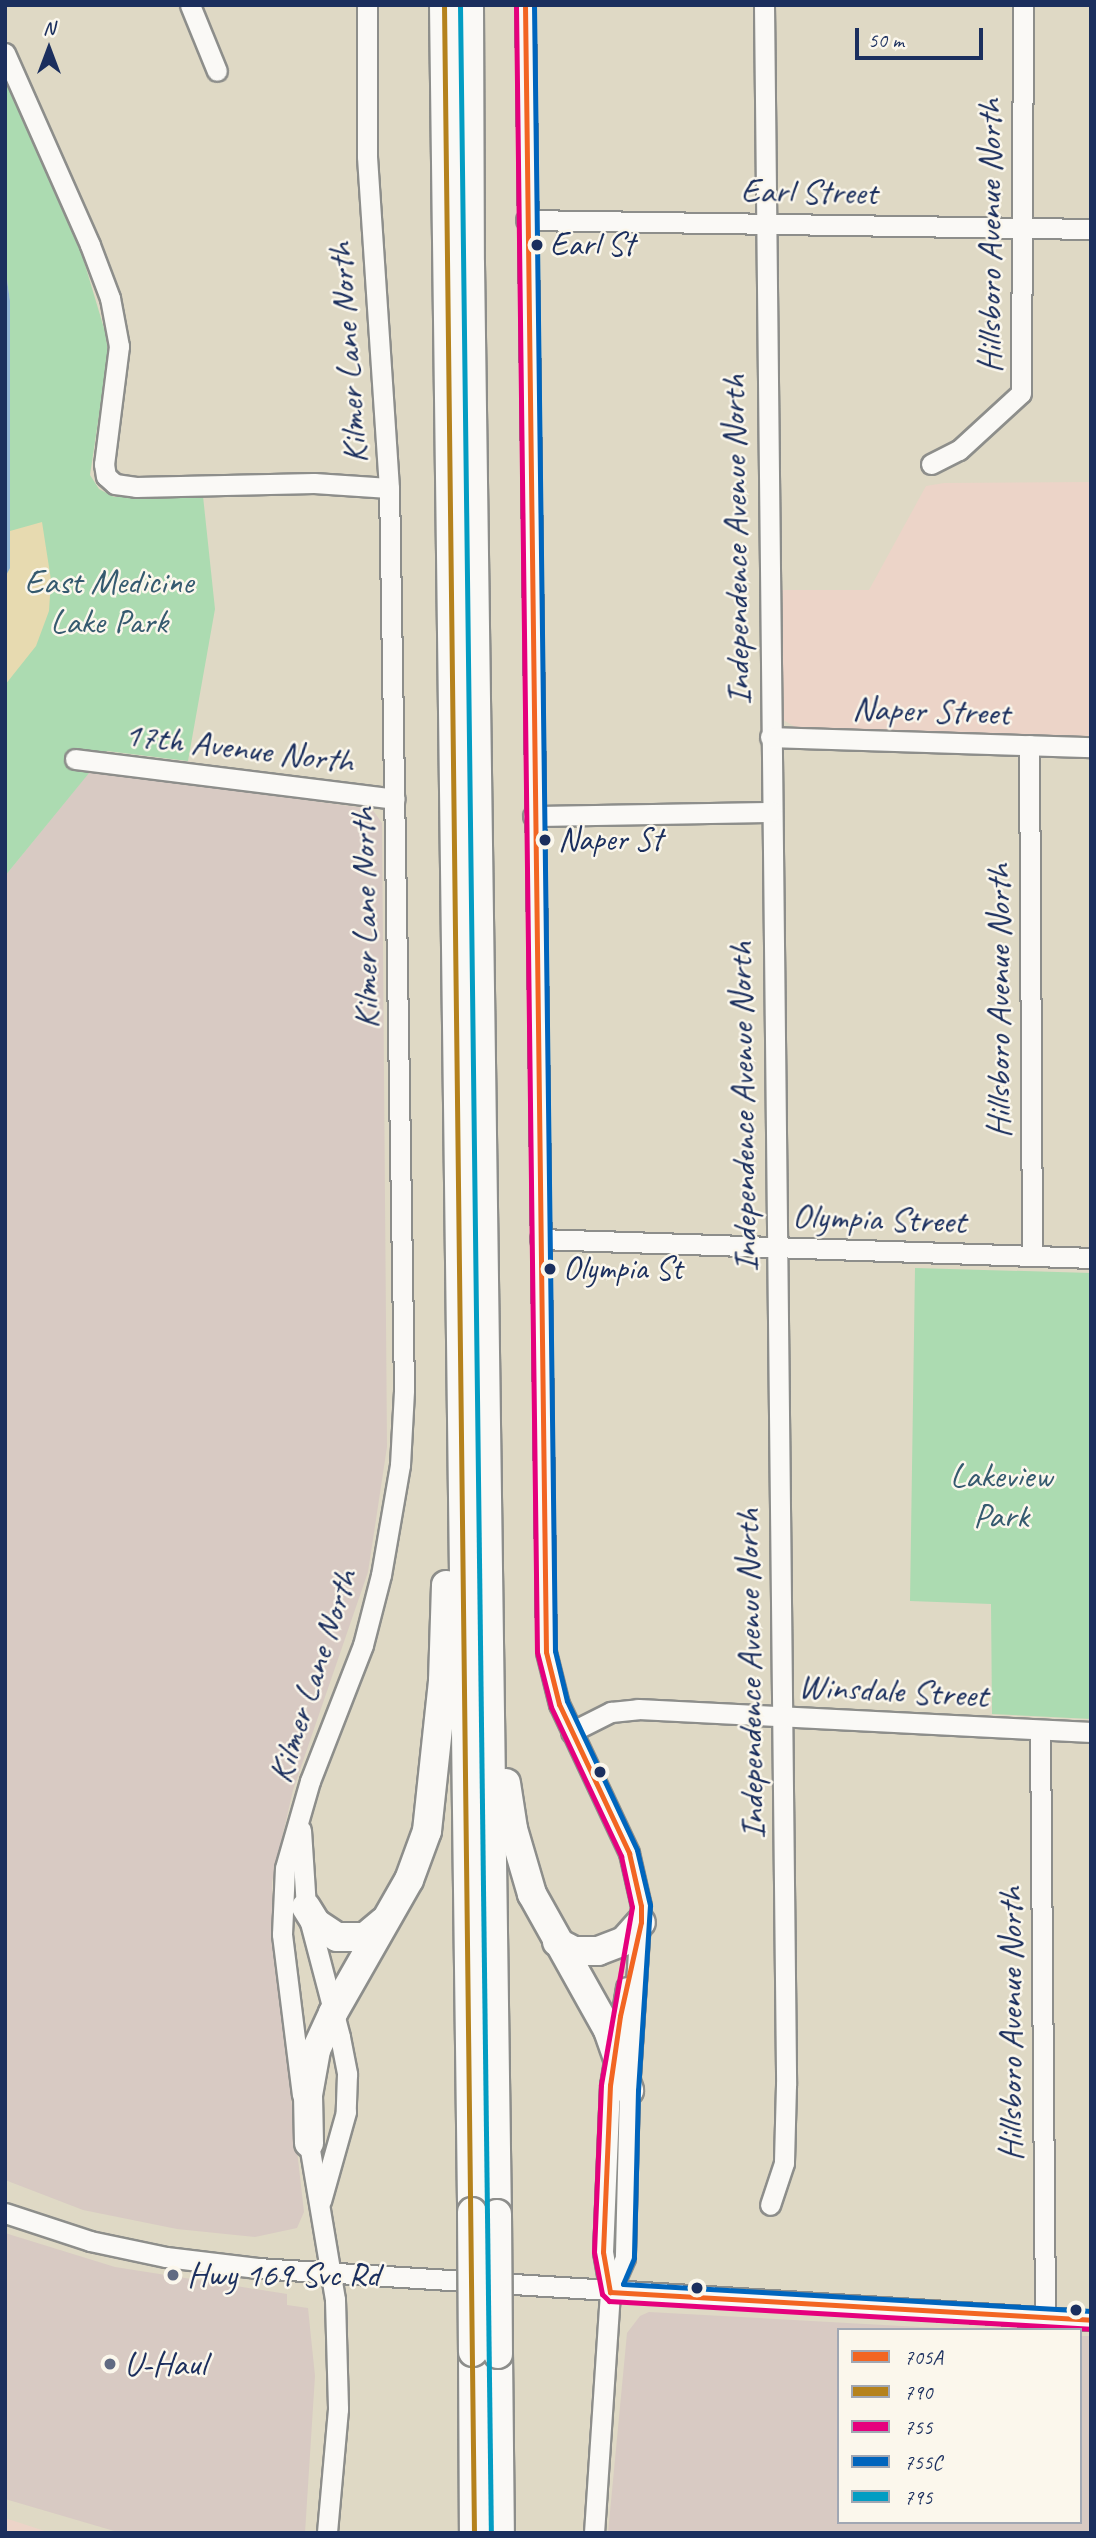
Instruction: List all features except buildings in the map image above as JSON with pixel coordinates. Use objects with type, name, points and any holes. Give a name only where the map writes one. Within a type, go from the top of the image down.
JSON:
[{"type":"highway","points":[[444,5],[460,1359],[484,2213]]},
{"type":"highway","points":[[469,5],[470,264],[488,1530],[485,2353],[474,2533]]},
{"type":"highway","points":[[309,2143],[310,2071],[316,2050],[333,2013],[392,1912],[420,1852],[433,1796],[443,1681],[448,1510],[460,1359]]},
{"type":"highway","points":[[488,1530],[511,1819],[532,1894],[615,2046],[629,2090]]},
{"type":"highway","points":[[306,1907],[326,1932],[354,1939],[375,1930],[392,1912]]},
{"type":"highway","points":[[557,1942],[574,1951],[586,1952],[612,1947],[624,1941],[641,1922]]},
{"type":"highway","points":[[485,2353],[499,2533]]},
{"type":"street","points":[[190,5],[217,71]]},
{"type":"street","name":"Kilmer Lane North","points":[[327,2533],[338,2409],[335,2300],[328,2271],[309,2143],[282,1934],[285,1868],[314,1769],[363,1645],[390,1533],[400,1465],[404,1390],[389,488],[367,156],[367,5]]},
{"type":"street","points":[[525,5],[533,816],[546,1652],[559,1704],[629,1853],[641,1906],[629,2090],[625,2258],[610,2292]]},
{"type":"street","name":"Independence Avenue North","points":[[764,5],[786,2085],[784,2163],[770,2205]]},
{"type":"street","name":"Hillsboro Avenue North","points":[[931,464],[959,450],[1021,393],[1023,5]]},
{"type":"street","points":[[5,53],[90,245],[110,298],[119,346],[104,464],[106,476],[115,484],[136,487],[314,483],[389,488]]},
{"type":"street","name":"Earl Street","points":[[526,220],[1091,229]]},
{"type":"street","name":"Naper Street","points":[[770,737],[1091,747]]},
{"type":"street","name":"Hillsboro Avenue North","points":[[1029,746],[1032,1256]]},
{"type":"street","name":"17th Avenue North","points":[[75,759],[395,799]]},
{"type":"street","points":[[533,816],[772,812]]},
{"type":"street","name":"Olympia Street","points":[[540,1239],[1091,1258]]},
{"type":"street","name":"Winsdale Street","points":[[571,1732],[611,1712],[638,1709],[1091,1732]]},
{"type":"street","name":"Hillsboro Avenue North","points":[[1040,1730],[1045,2317]]},
{"type":"street","name":"Kilmer Lane North","points":[[300,1815],[306,1907],[347,2074],[346,2112],[319,2206]]},
{"type":"street","points":[[594,2533],[610,2292],[603,2252],[610,2085],[615,2046],[641,1922]]},
{"type":"street","points":[[5,2213],[90,2241],[166,2257],[257,2268],[1091,2320]]},
{"type":"shaded area","points":[[1091,482],[1091,737],[797,728],[780,718],[778,590],[869,590],[926,486],[944,483]]},
{"type":"shaded area","points":[[90,771],[372,809],[382,823],[387,1447],[368,1572],[293,1790],[272,1882],[274,1947],[304,2212],[297,2228],[255,2237],[177,2229],[83,2210],[5,2180],[5,876]]},
{"type":"shaded area","points":[[5,2233],[115,2267],[287,2294],[287,2305],[308,2308],[315,2376],[305,2533],[121,2533],[5,2499]]},
{"type":"shaded area","points":[[649,2312],[938,2328],[837,2328],[837,2524],[1082,2524],[1082,2336],[1091,2336],[1091,2533],[608,2533],[627,2333],[640,2316]]},
{"type":"shaded area","points":[[5,2518],[51,2533],[5,2533]]},
{"type":"green space","name":"East Medicine Lake Park","points":[[5,72],[80,248],[106,335],[108,355],[90,475],[99,489],[114,497],[203,496],[215,609],[188,761],[107,751],[5,876],[5,577],[10,568],[10,301],[5,266]]},
{"type":"green space","name":"Lakeview Park","points":[[915,1268],[1091,1273],[1091,1719],[992,1714],[991,1604],[910,1601]]},
{"type":"sand","points":[[42,522],[51,580],[49,611],[36,646],[5,685],[5,577],[10,568],[10,531]]},
{"type":"water","points":[[5,266],[10,301],[10,568],[5,577]]},
{"type":"transit line","name":"790","points":[[444,5],[474,2533]]},
{"type":"transit line","name":"795","points":[[460,5],[491,2533]]},
{"type":"transit line","name":"755","points":[[516,5],[537,1652],[551,1707],[621,1856],[632,1907],[601,2085],[594,2252],[602,2294],[609,2301],[1073,2328]]},
{"type":"transit line","name":"705A","points":[[525,5],[546,1652],[559,1704],[629,1853],[641,1906],[641,1922],[620,2016],[610,2085],[603,2252],[610,2292]]},
{"type":"transit line","name":"755C","points":[[534,5],[555,1651],[567,1701],[637,1850],[650,1905],[638,2090],[634,2258],[623,2284],[1091,2311]]},
{"type":"transit line","name":"705A","points":[[610,2292],[1091,2320]]},
{"type":"transit line","name":"755","points":[[1082,2329],[1090,2329]]},
{"type":"place","name":"Earl St","points":[[537,245]]},
{"type":"place","name":"Naper St","points":[[545,840]]},
{"type":"place","name":"Olympia St","points":[[550,1269]]},
{"type":"place","name":"Hwy 169 Svc Rd","points":[[173,2275]]},
{"type":"place","name":"U-Haul","points":[[110,2364]]}]
